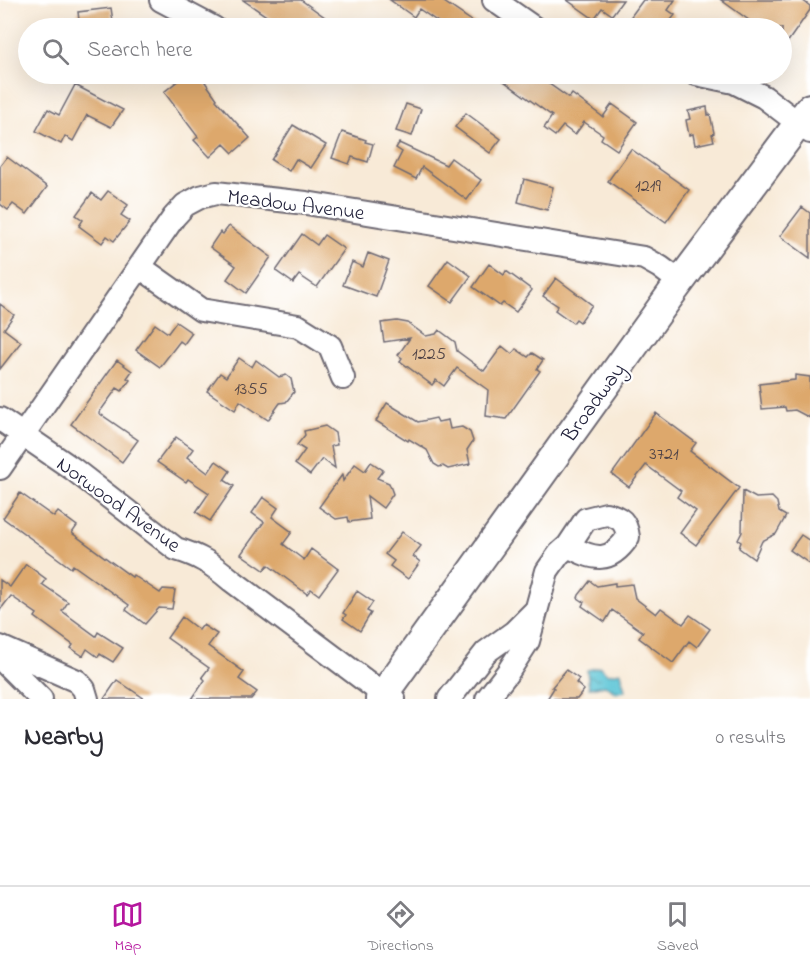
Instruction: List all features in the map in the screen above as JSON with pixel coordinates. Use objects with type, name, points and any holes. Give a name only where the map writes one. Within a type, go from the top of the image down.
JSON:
[{"type":"main road","name":"Broadway","points":[[386,697],[680,282],[806,121]]},
{"type":"street","points":[[161,0],[195,18]]},
{"type":"street","points":[[495,0],[520,18]]},
{"type":"street","points":[[738,84],[806,121]]},
{"type":"street","name":"Meadow Avenue","points":[[0,468],[174,217],[185,205],[200,197],[216,193],[306,203],[644,258],[680,282]]},
{"type":"street","points":[[140,267],[201,310],[298,326],[330,346],[344,378]]},
{"type":"street","name":"Norwood Avenue","points":[[0,418],[73,469],[176,549],[196,555],[213,564],[386,697]]},
{"type":"street","points":[[487,699],[528,641],[547,571],[568,546]]},
{"type":"street","points":[[449,699],[486,652],[514,632],[536,610]]},
{"type":"street","points":[[0,647],[77,681],[84,689],[87,699]]},
{"type":"street","points":[[0,658],[41,699]]},
{"type":"water","points":[[600,667],[608,674],[621,672],[625,691],[616,693],[605,685],[589,688],[587,670]]},
{"type":"building","points":[[243,0],[301,0],[326,18],[269,18]]},
{"type":"building","points":[[390,0],[441,0],[467,18],[432,18],[419,9],[414,17]]},
{"type":"building","points":[[567,0],[623,0],[612,15],[602,8],[593,18]]},
{"type":"building","points":[[643,0],[675,0],[668,10],[675,15],[673,18],[630,18]]},
{"type":"building","points":[[721,0],[802,0],[810,6],[810,10],[792,36],[792,18],[746,18]]},
{"type":"building","points":[[111,8],[112,18],[79,18],[78,12]]},
{"type":"building","points":[[174,84],[206,84],[216,100],[250,138],[233,153],[224,144],[210,157],[194,140],[198,137],[164,92]]},
{"type":"building","points":[[508,84],[549,84],[569,98],[572,94],[603,117],[612,104],[637,122],[617,150],[601,139],[603,135],[584,122],[575,135],[563,126],[555,136],[544,128],[552,116]]},
{"type":"building","points":[[75,85],[123,110],[111,127],[87,115],[73,141],[65,136],[61,144],[36,131],[48,109],[59,115]]},
{"type":"building","points":[[406,104],[421,109],[412,136],[396,131]]},
{"type":"building","points":[[707,107],[714,141],[695,145],[693,134],[689,135],[686,120],[690,119],[688,111]]},
{"type":"building","points":[[466,113],[501,139],[490,153],[455,127]]},
{"type":"building","points":[[293,125],[326,145],[311,168],[296,159],[289,171],[271,160]]},
{"type":"building","points":[[342,132],[373,144],[368,162],[352,157],[349,164],[332,158]]},
{"type":"building","points":[[399,143],[446,165],[451,158],[481,180],[467,200],[422,167],[416,179],[394,168],[402,152],[396,148]]},
{"type":"building","points":[[631,149],[689,190],[666,222],[608,181]]},
{"type":"building","points":[[7,157],[47,187],[27,214],[13,204],[8,210],[0,204],[0,166]]},
{"type":"building","points":[[524,179],[553,187],[547,210],[518,202]]},
{"type":"building","points":[[108,191],[128,205],[121,215],[130,221],[114,241],[107,236],[102,243],[79,226],[83,220],[76,215],[92,193],[101,200]]},
{"type":"building","points":[[802,207],[810,213],[810,258],[780,236]]},
{"type":"building","points":[[229,226],[271,257],[246,293],[227,279],[236,266],[210,247],[220,232],[223,234]]},
{"type":"building","points":[[302,234],[317,245],[324,235],[344,249],[317,287],[299,275],[293,283],[276,271]]},
{"type":"building","points":[[368,253],[389,261],[376,297],[343,285],[352,262],[363,267]]},
{"type":"building","points":[[448,259],[471,276],[452,302],[429,286]]},
{"type":"building","points":[[489,264],[504,275],[506,271],[532,290],[516,312],[503,303],[500,306],[473,287]]},
{"type":"building","points":[[556,278],[592,305],[580,322],[576,319],[573,323],[555,310],[558,306],[543,296]]},
{"type":"building","points":[[0,304],[14,315],[4,329],[21,342],[0,369]]},
{"type":"building","points":[[397,321],[408,323],[426,336],[436,334],[439,330],[455,342],[457,351],[484,371],[502,346],[512,354],[516,349],[528,357],[532,353],[543,360],[537,369],[540,371],[506,419],[486,416],[488,390],[457,368],[444,386],[436,380],[432,385],[400,361],[402,358],[398,355],[410,338],[384,342],[381,323]]},
{"type":"building","points":[[176,322],[192,333],[184,344],[180,341],[160,367],[136,350],[155,324],[168,333]]},
{"type":"building","points":[[239,358],[252,367],[256,360],[279,377],[286,375],[291,379],[294,392],[286,402],[280,403],[268,420],[240,401],[235,410],[207,391],[220,373],[226,377]]},
{"type":"building","points":[[117,360],[132,371],[127,378],[130,380],[122,391],[117,388],[99,413],[138,440],[122,462],[71,424]]},
{"type":"building","points":[[795,375],[810,377],[810,418],[795,410],[786,411],[785,407],[762,409],[759,384],[795,380]]},
{"type":"building","points":[[387,403],[418,422],[436,418],[438,422],[448,420],[450,429],[462,427],[470,432],[473,441],[467,450],[470,464],[448,469],[434,464],[427,450],[376,421]]},
{"type":"building","points":[[656,413],[696,443],[690,451],[739,488],[696,545],[680,533],[696,511],[677,497],[681,491],[646,465],[629,487],[612,474]]},
{"type":"building","points":[[325,426],[335,433],[337,445],[331,446],[335,468],[322,459],[310,475],[295,464],[305,450],[297,445],[305,435],[304,431]]},
{"type":"building","points":[[176,437],[193,449],[187,457],[208,473],[216,461],[230,471],[224,480],[234,486],[210,521],[196,512],[209,493],[188,479],[186,482],[157,462]]},
{"type":"building","points":[[371,462],[383,470],[377,478],[389,483],[393,494],[383,508],[367,496],[370,519],[349,522],[348,517],[336,519],[319,507],[342,475],[343,481],[355,464],[365,471]]},
{"type":"building","points":[[743,491],[756,498],[772,497],[777,502],[779,512],[786,516],[776,534],[762,541],[754,559],[739,548],[741,542],[738,540],[742,532]]},
{"type":"building","points":[[20,493],[54,517],[58,512],[77,526],[72,533],[132,577],[133,575],[160,593],[163,589],[175,590],[172,609],[159,608],[145,624],[126,610],[129,605],[73,565],[71,568],[3,518]]},
{"type":"building","points":[[263,497],[278,508],[272,517],[292,532],[283,544],[304,560],[311,549],[338,569],[319,595],[311,589],[307,594],[268,565],[264,570],[241,554],[264,522],[252,513]]},
{"type":"building","points":[[402,532],[421,546],[413,556],[420,562],[408,579],[390,566],[394,561],[385,554]]},
{"type":"building","points":[[801,535],[810,541],[810,564],[790,550]]},
{"type":"building","points":[[26,564],[46,579],[42,584],[68,602],[62,611],[96,636],[98,632],[123,648],[113,662],[100,654],[98,657],[87,649],[83,656],[71,648],[73,645],[35,617],[37,614],[11,596],[0,610],[0,580],[10,587]]},
{"type":"building","points":[[590,581],[597,586],[615,583],[615,586],[632,584],[635,598],[656,614],[661,608],[683,624],[690,615],[710,629],[697,647],[689,641],[673,663],[639,638],[643,632],[612,610],[605,622],[582,606],[584,602],[578,598]]},
{"type":"building","points":[[357,591],[373,602],[367,611],[371,613],[360,631],[343,619],[346,615],[343,613]]},
{"type":"building","points":[[182,617],[199,630],[203,625],[217,634],[208,646],[244,672],[239,679],[257,692],[251,699],[192,699],[205,680],[202,677],[209,668],[167,638]]},
{"type":"building","points":[[566,670],[579,679],[576,683],[584,690],[577,699],[547,699],[554,688],[552,687]]},
{"type":"building","points":[[117,680],[145,699],[104,699]]}]
